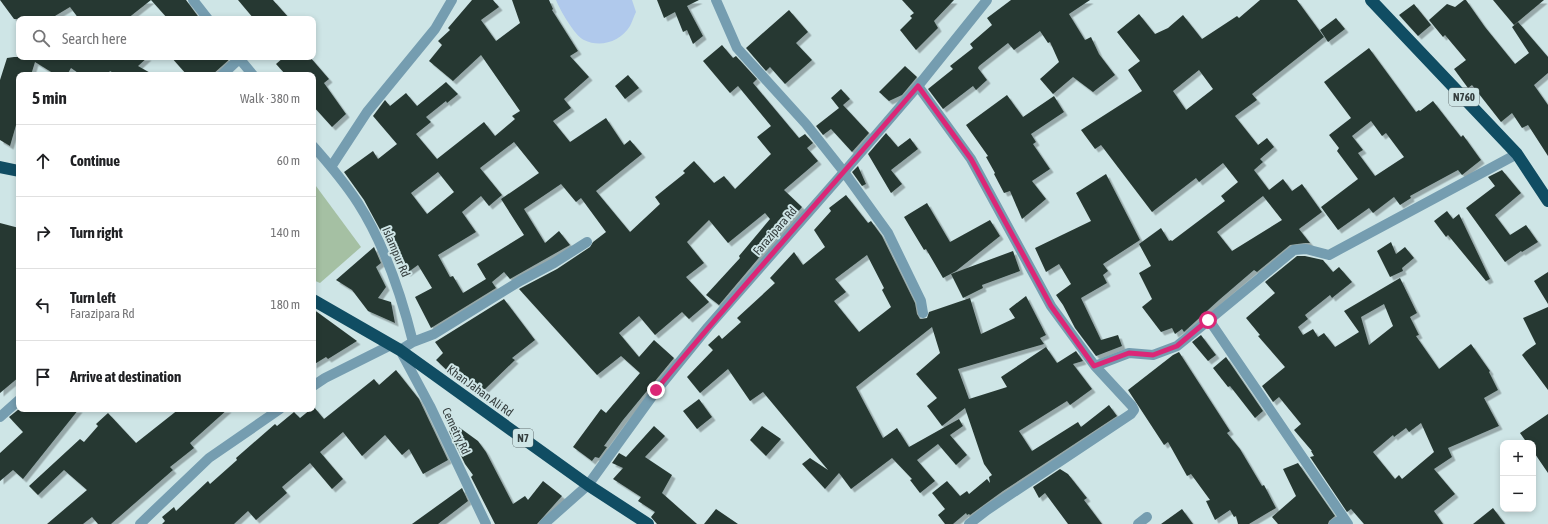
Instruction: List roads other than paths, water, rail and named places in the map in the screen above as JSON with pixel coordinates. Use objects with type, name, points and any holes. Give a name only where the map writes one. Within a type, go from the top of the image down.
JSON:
[{"type":"highway","name":"N760","points":[[1371,0],[1517,154],[1548,201]]},
{"type":"highway","points":[[0,167],[16,170]]},
{"type":"highway","name":"Khan Jahan Ali Rd","points":[[316,302],[395,348],[588,484],[648,524]]},
{"type":"street","points":[[193,0],[206,16]]},
{"type":"street","points":[[331,167],[367,112],[435,29],[452,0]]},
{"type":"street","points":[[716,0],[737,48],[806,124],[844,172],[888,233],[921,301],[923,313]]},
{"type":"street","name":"Farazipara Rd","points":[[544,524],[588,484],[656,390],[708,327],[918,86],[987,0]]},
{"type":"street","points":[[225,72],[237,60]]},
{"type":"street","points":[[241,60],[251,72]]},
{"type":"street","points":[[918,86],[971,159],[1051,306],[1094,366],[1132,406],[1134,410],[1132,414],[987,510],[970,524]]},
{"type":"street","name":"Islampur Rd","points":[[316,150],[358,203],[378,241],[405,310],[413,342]]},
{"type":"street","points":[[1094,366],[1129,353],[1153,355],[1177,346],[1294,250],[1306,249],[1329,255],[1517,154]]},
{"type":"street","points":[[316,384],[324,378],[395,348],[434,334],[587,242]]},
{"type":"street","points":[[1208,320],[1346,521],[1334,524]]},
{"type":"street","name":"Cemetry Rd","points":[[395,348],[430,406],[486,524]]},
{"type":"street","points":[[0,418],[16,403]]},
{"type":"street","points":[[140,524],[209,458],[276,412]]},
{"type":"street","points":[[1138,524],[1147,517]]},
{"type":"water","points":[[556,0],[632,0],[636,12],[626,32],[615,40],[603,43],[590,42],[580,38],[564,16]]}]
